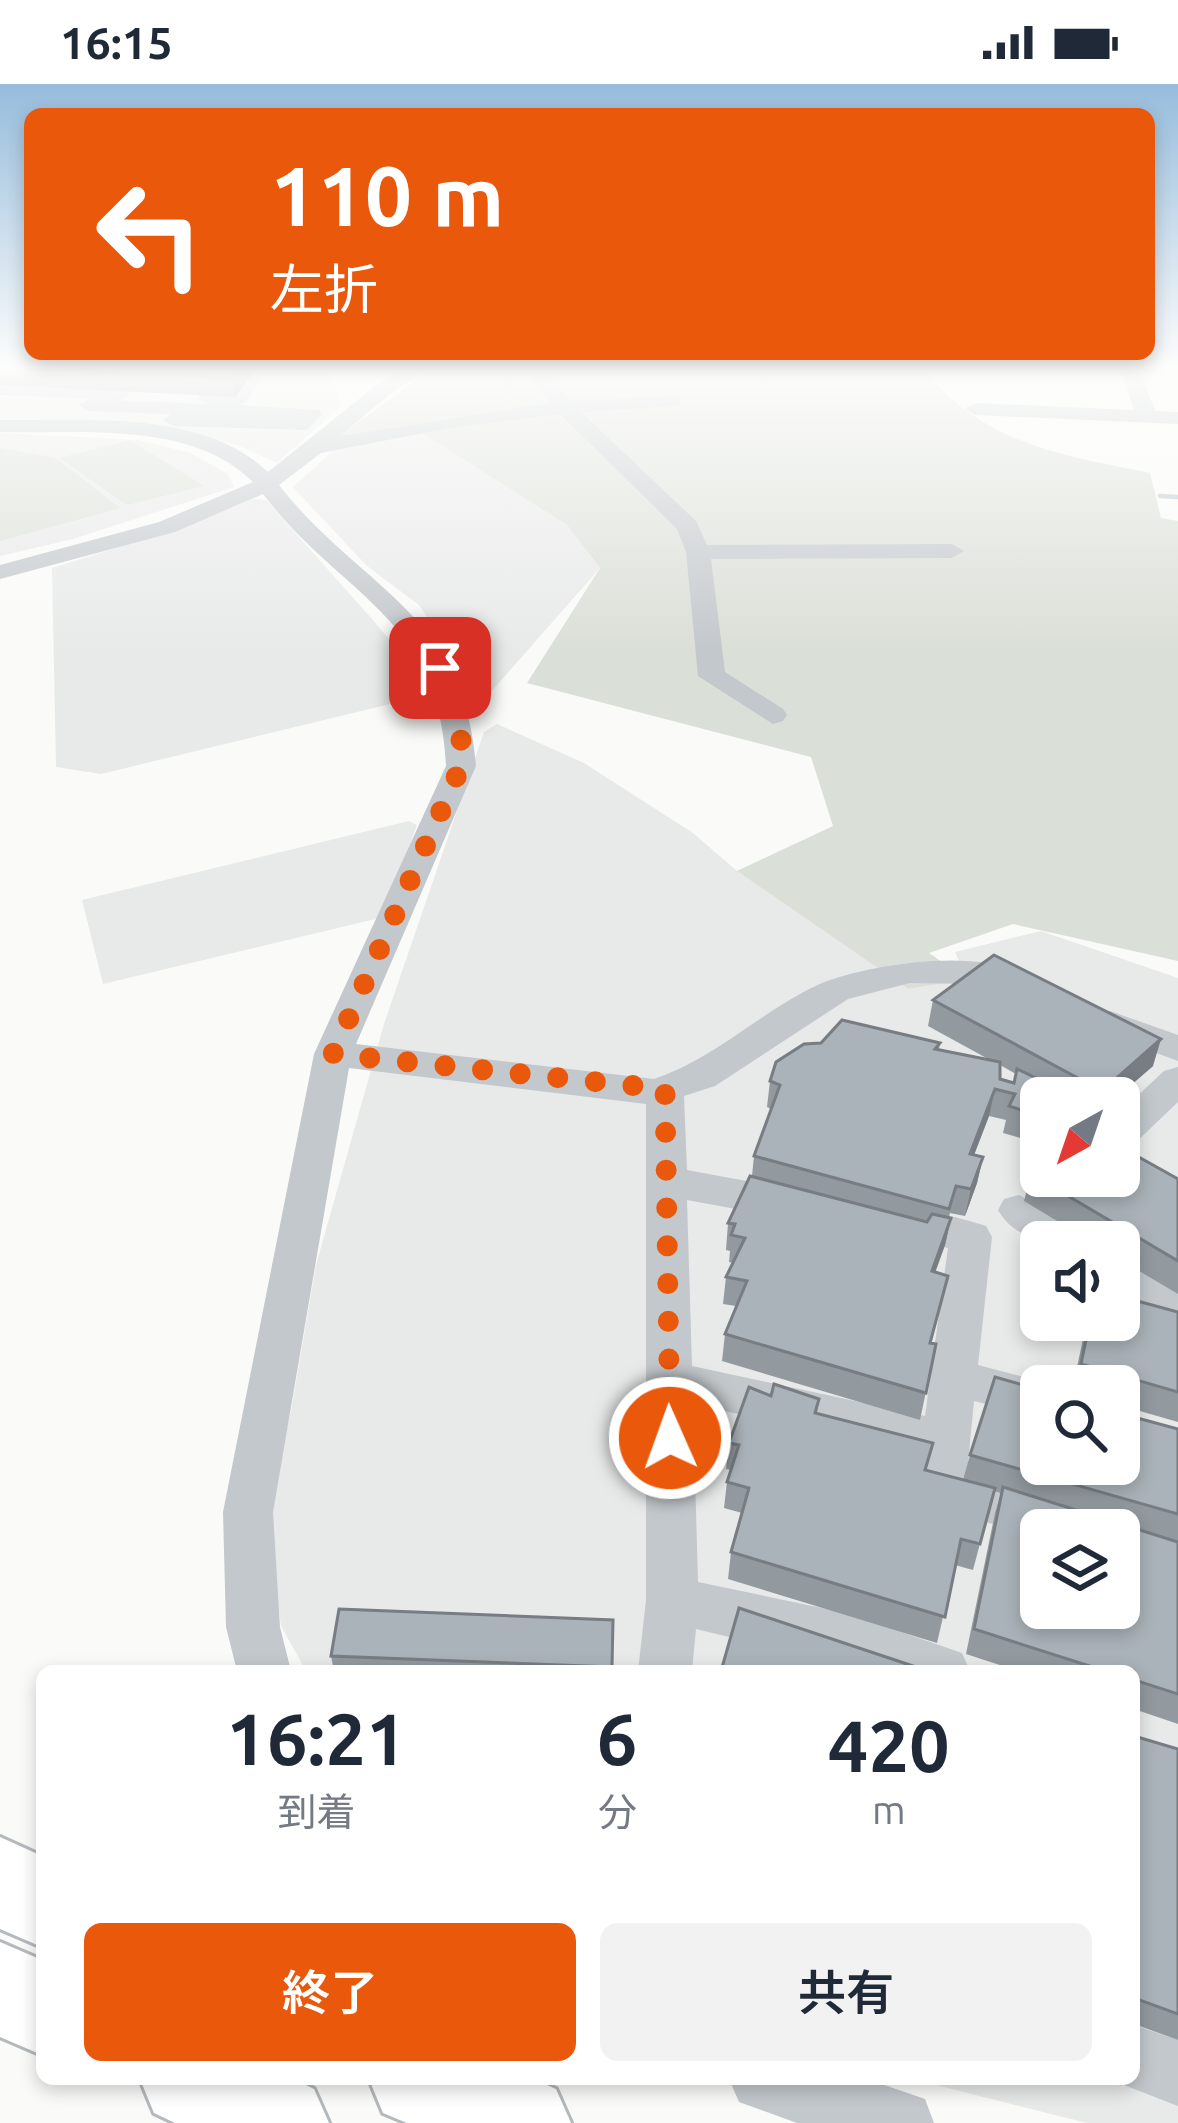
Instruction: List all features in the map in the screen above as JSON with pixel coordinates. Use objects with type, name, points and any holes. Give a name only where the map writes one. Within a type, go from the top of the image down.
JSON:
[{"type":"highway","points":[[0,1881],[36,1900]]},
{"type":"highway","points":[[0,1988],[36,2006]]},
{"type":"highway","points":[[201,2085],[280,2123]]},
{"type":"highway","points":[[431,2085],[522,2123]]},
{"type":"street","points":[[243,460],[254,466],[306,533],[392,604],[440,668],[461,730],[461,766],[333,1054],[248,1512],[253,1627],[262,1665]]},
{"type":"street","points":[[0,572],[167,528],[266,485],[297,460]]},
{"type":"street","points":[[621,460],[688,526],[698,552],[712,676],[773,715]]},
{"type":"street","points":[[698,552],[952,551]]},
{"type":"street","points":[[333,1054],[665,1089],[700,1078],[835,991],[910,972],[981,974],[1178,1049]]},
{"type":"street","points":[[1140,1131],[1178,1080]]},
{"type":"street","points":[[665,1089],[672,1600],[666,1665]]},
{"type":"street","points":[[665,1181],[971,1237],[941,1487],[1020,1511]]},
{"type":"street","points":[[1018,1210],[1037,1221]]},
{"type":"street","points":[[1140,1281],[1178,1304]]},
{"type":"street","points":[[954,1377],[1020,1394]]},
{"type":"street","points":[[668,1380],[946,1440]]},
{"type":"street","points":[[672,1600],[846,1638],[925,1665]]},
{"type":"street","points":[[1140,2059],[1178,2074]]},
{"type":"street","points":[[795,2100],[901,2123]]},
{"type":"shaded area","points":[[0,460],[204,460],[228,474],[234,487],[73,539],[0,556]]},
{"type":"shaded area","points":[[0,460],[59,460],[120,508],[0,541]]},
{"type":"shaded area","points":[[62,460],[162,460],[204,486],[127,505]]},
{"type":"shaded area","points":[[323,460],[465,460],[567,525],[600,568],[483,701],[419,605],[367,566],[293,487]]},
{"type":"shaded area","points":[[465,460],[1089,460],[1150,473],[1161,518],[1178,521],[1178,961],[1013,924],[929,953],[967,979],[908,989],[737,871],[833,826],[811,757],[527,683],[600,568],[567,525]]},
{"type":"shaded area","points":[[253,499],[266,500],[372,619],[403,656],[423,696],[101,774],[56,767],[52,568],[189,525]]},
{"type":"shaded area","points":[[497,724],[584,763],[693,833],[737,871],[908,989],[966,978],[955,952],[1041,931],[1178,978],[1178,2123],[1087,2123],[936,2085],[1140,2085],[1140,1665],[303,1665],[281,1626],[267,1518],[316,1265],[384,1024],[484,732]]},
{"type":"shaded area","points":[[409,821],[417,825],[384,917],[103,984],[82,900]]},
{"type":"building","points":[[994,955],[1161,1039],[1118,1077],[1076,1077],[933,1000]]},
{"type":"building","points":[[842,1020],[940,1043],[935,1049],[1000,1062],[1000,1079],[1014,1083],[1017,1069],[1034,1077],[1020,1077],[1020,1110],[1009,1106],[1015,1094],[995,1089],[970,1154],[983,1157],[971,1189],[956,1186],[949,1209],[754,1156],[780,1085],[770,1081],[776,1062],[804,1044],[821,1043]]},
{"type":"building","points":[[1140,1158],[1178,1179],[1178,1261],[1140,1239],[1140,1221],[1110,1221],[1070,1197],[1140,1197]]},
{"type":"building","points":[[750,1176],[927,1222],[932,1214],[951,1218],[932,1271],[948,1276],[930,1343],[936,1344],[926,1393],[725,1334],[747,1281],[726,1277],[745,1238],[731,1235],[735,1224],[728,1223]]},
{"type":"building","points":[[1140,1302],[1178,1312],[1178,1392],[1140,1381],[1140,1365],[1081,1364],[1086,1341],[1140,1341]]},
{"type":"building","points":[[995,1377],[1020,1384],[1020,1469],[970,1455]]},
{"type":"building","points":[[774,1384],[819,1399],[815,1413],[933,1443],[925,1470],[995,1488],[980,1544],[961,1539],[945,1617],[731,1552],[749,1488],[727,1482],[739,1445],[729,1443],[749,1387],[771,1396]]},
{"type":"building","points":[[1140,1419],[1178,1429],[1178,1514],[1076,1485],[1140,1485]]},
{"type":"building","points":[[1003,1487],[1073,1509],[1020,1509],[1020,1629],[1140,1629],[1140,1530],[1178,1542],[1178,1694],[1140,1682],[1140,1665],[1086,1665],[974,1629]]},
{"type":"building","points":[[739,1608],[910,1665],[723,1665]]},
{"type":"building","points":[[339,1609],[613,1620],[612,1665],[331,1656]]},
{"type":"building","points":[[1140,1738],[1178,1749],[1178,2014],[1140,2000]]},
{"type":"waterway","points":[[1160,496],[1178,497]]},
{"type":"route","points":[[440,668],[461,730],[461,766],[333,1054],[665,1089],[664,1274],[670,1438]]}]
